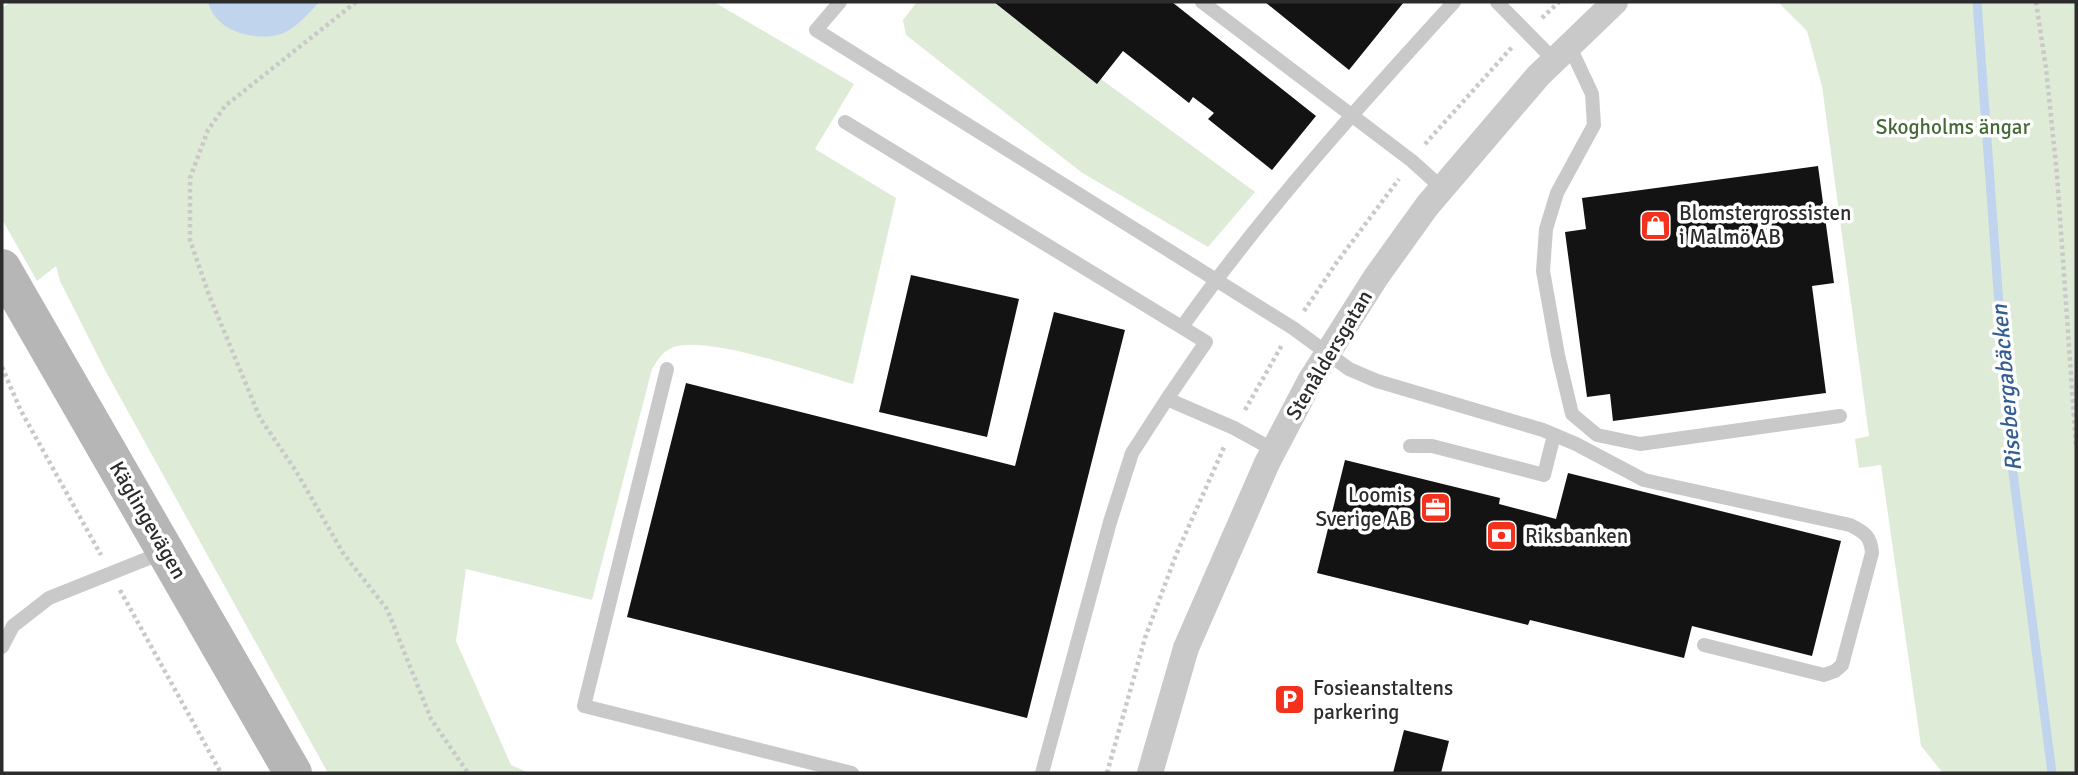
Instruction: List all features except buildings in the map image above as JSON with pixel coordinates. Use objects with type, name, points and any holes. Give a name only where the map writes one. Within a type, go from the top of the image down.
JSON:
[{"type":"main road","name":"Käglingevägen","points":[[7,277],[293,773]]},
{"type":"street","name":"Stenåldersgatan","points":[[1150,773],[1186,648],[1225,555],[1274,450],[1326,354],[1376,277],[1442,188],[1538,76],[1611,3]]},
{"type":"lane","points":[[840,2],[816,30],[1293,328],[1349,369],[1377,380],[1492,413],[1576,443],[1644,480],[1850,525],[1866,533],[1871,540],[1872,553],[1842,665],[1835,671],[1824,675],[1703,645]]},
{"type":"lane","points":[[1202,2],[1412,161],[1442,188]]},
{"type":"lane","points":[[1182,327],[1215,280],[1350,114],[1454,2]]},
{"type":"lane","points":[[1497,2],[1562,53],[1592,94],[1594,125],[1557,192],[1546,229],[1543,271],[1572,414],[1597,435],[1640,443],[1840,416]]},
{"type":"lane","points":[[845,122],[1206,342],[1132,453],[1110,522],[1042,773]]},
{"type":"lane","points":[[667,369],[584,706],[852,773]]},
{"type":"lane","points":[[1167,399],[1234,428],[1274,450]]},
{"type":"lane","points":[[1410,446],[1432,446],[1544,475],[1554,435]]},
{"type":"lane","points":[[2,647],[13,626],[49,598],[166,551]]},
{"type":"path","points":[[356,2],[225,106],[208,130],[190,178],[190,240],[209,295],[260,418],[296,471],[343,553],[387,609],[431,719],[468,773]]},
{"type":"path","points":[[2036,2],[2057,175],[2076,446]]},
{"type":"green space","points":[[11,2],[211,2],[224,23],[252,36],[289,25],[320,2],[714,2],[854,84],[815,149],[896,198],[853,384],[788,364],[711,346],[674,347],[661,356],[652,369],[592,600],[466,569],[456,641],[511,765],[529,773],[328,773],[105,370],[60,281],[56,266],[37,281],[2,219],[2,8]]},
{"type":"green space","points":[[917,2],[996,2],[1255,192],[1208,247],[1081,172],[906,35],[903,20]]},
{"type":"green space","name":"Skogholms ängar","points":[[1778,2],[2076,2],[2076,773],[1943,773],[1921,746],[1881,465],[1859,468],[1855,439],[1869,436],[1822,86],[1807,31]]},
{"type":"water","points":[[208,2],[320,2],[287,32],[259,36],[237,32],[227,27],[212,12]]},
{"type":"waterway","name":"Risebergabäcken","points":[[1977,2],[2009,442],[2052,773]]},
{"type":"place","name":"Blomstergrossisten i Malmö AB","points":[[1656,225]]},
{"type":"place","name":"Loomis Sverige AB","points":[[1435,507]]},
{"type":"place","name":"Riksbanken","points":[[1502,536]]},
{"type":"place","name":"Fosieanstaltens parkering","points":[[1290,700]]}]
